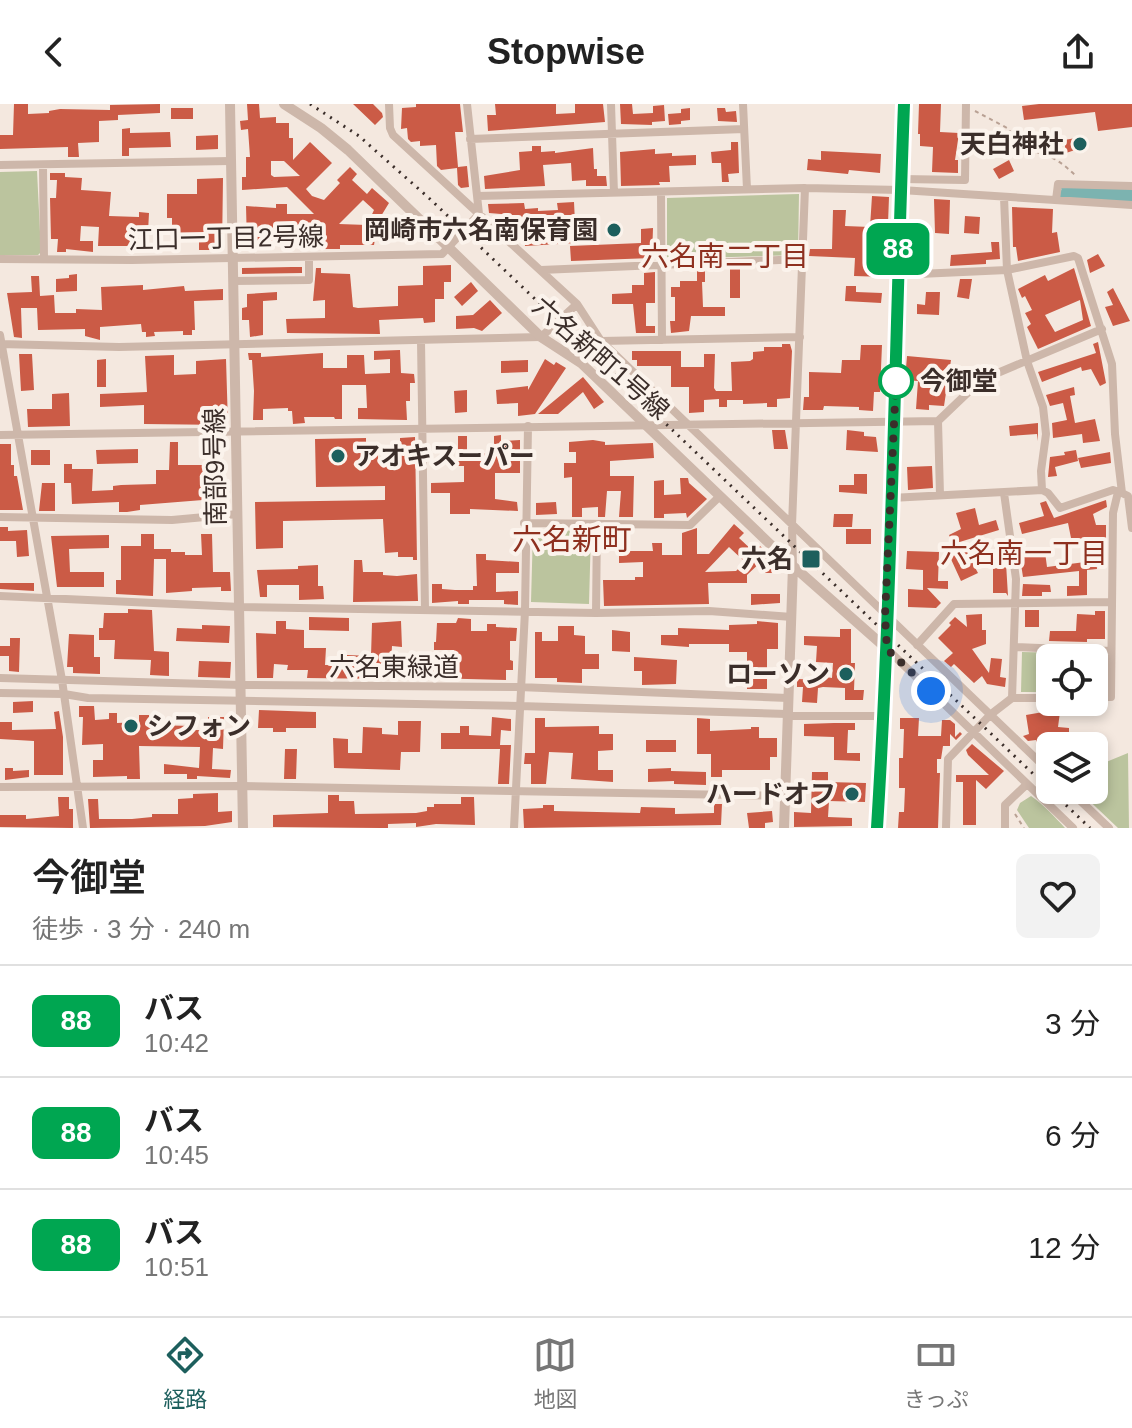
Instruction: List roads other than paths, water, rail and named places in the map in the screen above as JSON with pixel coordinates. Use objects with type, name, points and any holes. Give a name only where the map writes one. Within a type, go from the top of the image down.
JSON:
[{"type":"main road","points":[[877,828],[887,649],[885,616],[895,423],[904,104]]},
{"type":"street","name":"南部9号線","points":[[230,104],[243,828]]},
{"type":"street","name":"六名新町1号線","points":[[284,104],[348,150],[541,337],[581,363],[793,566],[887,649]]},
{"type":"street","points":[[389,104],[393,135],[577,304],[601,341],[1036,759]]},
{"type":"street","points":[[449,246],[479,214],[467,104]]},
{"type":"street","points":[[611,104],[614,193]]},
{"type":"street","points":[[743,104],[747,189]]},
{"type":"street","points":[[477,196],[661,193],[965,180],[967,106]]},
{"type":"street","points":[[470,139],[744,129]]},
{"type":"street","points":[[0,165],[230,161]]},
{"type":"street","points":[[43,166],[44,259]]},
{"type":"street","points":[[1056,200],[1058,184],[1132,186]]},
{"type":"street","points":[[901,185],[1004,197],[1132,205]]},
{"type":"street","points":[[784,828],[805,188]]},
{"type":"street","points":[[661,193],[662,340]]},
{"type":"street","points":[[1004,197],[1007,270],[1027,361],[1043,407],[1046,434],[1042,490]]},
{"type":"street","name":"江口一丁目2号線","points":[[0,259],[233,259],[442,254],[449,246]]},
{"type":"street","points":[[897,275],[1007,270],[1074,256],[1078,258],[1112,364],[1120,492],[1113,513],[1111,697],[1108,697]]},
{"type":"street","points":[[233,281],[309,280],[309,257]]},
{"type":"street","points":[[541,270],[802,259]]},
{"type":"street","points":[[83,828],[62,680],[0,341],[119,347],[541,337],[577,304]]},
{"type":"street","points":[[0,435],[938,421],[981,380],[1102,329]]},
{"type":"street","points":[[601,341],[800,337]]},
{"type":"street","points":[[421,341],[425,609]]},
{"type":"street","points":[[938,421],[940,495]]},
{"type":"street","points":[[514,828],[525,611],[524,523],[528,426]]},
{"type":"street","points":[[891,498],[1042,490],[1060,508],[1113,490],[1128,496],[1132,528]]},
{"type":"street","points":[[1004,493],[1016,579],[1012,698]]},
{"type":"street","points":[[524,523],[690,525],[720,496]]},
{"type":"street","points":[[0,517],[172,520],[238,514]]},
{"type":"street","points":[[596,613],[597,524]]},
{"type":"street","points":[[0,596],[241,607],[596,613],[709,611],[792,617]]},
{"type":"street","points":[[917,645],[954,604],[1110,602]]},
{"type":"street","points":[[1015,647],[1111,651]]},
{"type":"street","points":[[887,649],[1073,828]]},
{"type":"street","name":"六名東緑道","points":[[0,678],[241,685],[519,687],[788,698]]},
{"type":"street","name":"六名東緑道","points":[[0,693],[64,694],[88,698],[884,716]]},
{"type":"street","points":[[946,828],[948,759],[990,715],[1012,698],[1036,698]]},
{"type":"street","points":[[1005,828],[1005,805],[1027,784]]},
{"type":"street","points":[[0,787],[242,786],[785,796]]},
{"type":"street","points":[[1084,804],[1109,828]]},
{"type":"waterway","points":[[1066,188],[1132,191]]},
{"type":"waterway","points":[[1058,195],[1132,199]]},
{"type":"railway","points":[[310,104],[359,136],[430,199],[1090,828]]},
{"type":"place","name":"天白神社","points":[[1080,144]]},
{"type":"place","name":"岡崎市六名南保育園","points":[[614,230]]},
{"type":"place","name":"今御堂","points":[[896,381]]},
{"type":"place","name":"アオキスーパー","points":[[338,456]]},
{"type":"place","name":"六名","points":[[811,559]]},
{"type":"place","name":"ローソン","points":[[846,674]]},
{"type":"place","name":"シフォン","points":[[131,726]]},
{"type":"place","name":"ハードオフ","points":[[852,794]]},
{"type":"district","name":"六名南二丁目","points":[[725,256]]},
{"type":"district","name":"六名新町","points":[[572,539]]},
{"type":"district","name":"六名南一丁目","points":[[1024,553]]}]
